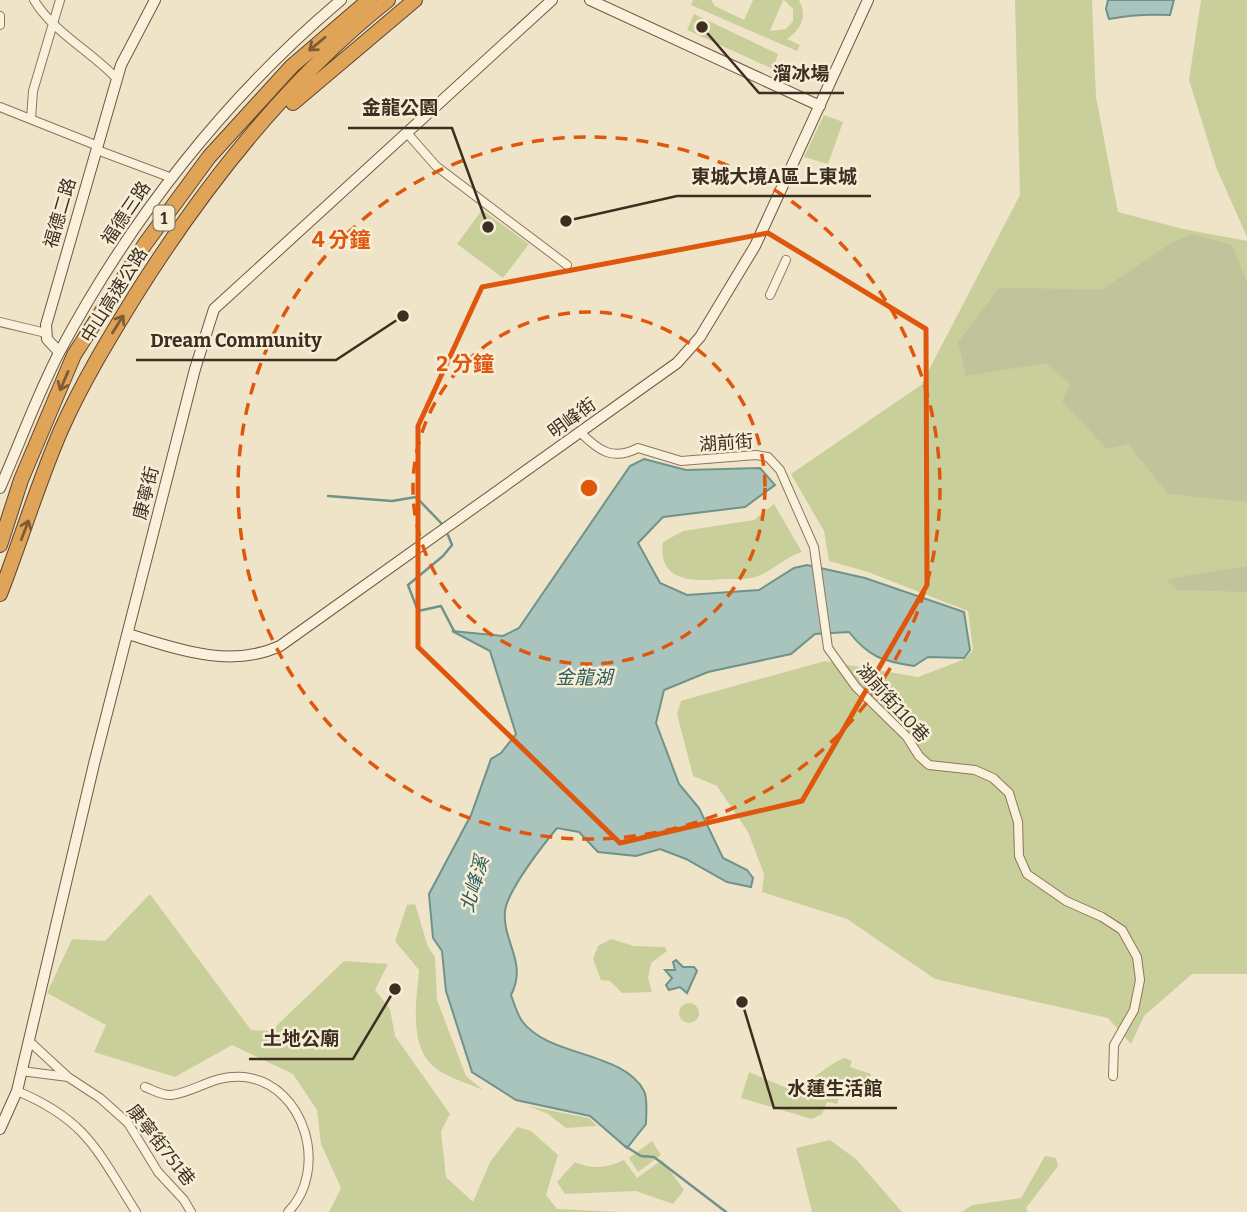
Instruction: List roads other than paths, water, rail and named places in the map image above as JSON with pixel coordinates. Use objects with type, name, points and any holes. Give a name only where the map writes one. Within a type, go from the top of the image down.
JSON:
[{"type":"highway","name":"中山高速公路","points":[[0,545],[21,480],[74,355],[145,244],[209,157],[292,66],[369,0]]},
{"type":"highway","name":"中山高速公路","points":[[0,594],[61,431],[88,377],[156,262],[234,154],[346,37],[388,0]]},
{"type":"highway","name":"1","points":[[194,208],[297,98],[415,0]]},
{"type":"highway","points":[[0,523],[21,480]]},
{"type":"street","points":[[34,0],[52,22],[99,60],[117,79]]},
{"type":"street","points":[[31,118],[33,91],[60,0]]},
{"type":"street","name":"福德二路","points":[[46,333],[117,79],[134,38],[155,0]]},
{"type":"street","name":"福德三路","points":[[0,488],[60,352],[128,240],[172,178],[244,90],[341,0]]},
{"type":"street","name":"康寧街","points":[[0,1129],[17,1091],[93,764],[195,369],[214,309],[552,0]]},
{"type":"street","points":[[590,0],[820,106]]},
{"type":"street","name":"明峰街","points":[[128,634],[188,652],[221,657],[268,652],[677,363],[700,337],[755,246],[868,0]]},
{"type":"street","points":[[0,16],[0,25]]},
{"type":"street","points":[[0,107],[172,178]]},
{"type":"street","points":[[407,133],[436,166],[567,265]]},
{"type":"street","points":[[770,295],[786,260]]},
{"type":"street","points":[[0,322],[46,333],[52,348],[60,352]]},
{"type":"street","name":"湖前街","points":[[581,433],[608,455],[624,456],[638,448],[681,461],[768,457],[780,470],[814,547],[816,562]]},
{"type":"street","name":"湖前街110巷","points":[[816,562],[826,637],[835,659],[856,687],[906,737],[929,765],[975,770],[993,778],[1009,793],[1018,822],[1019,856],[1027,874],[1066,901],[1102,917],[1122,930],[1137,957],[1140,980],[1134,1010],[1114,1045],[1113,1076]]},
{"type":"street","name":"康寧街751巷","points":[[29,1041],[68,1077],[100,1098],[128,1122],[158,1171],[191,1212]]},
{"type":"street","name":"康寧街751巷","points":[[21,1071],[68,1077]]},
{"type":"street","name":"康寧街751巷","points":[[145,1087],[170,1095],[215,1079],[245,1077],[265,1084],[284,1098],[309,1139],[311,1167],[301,1196],[288,1212]]},
{"type":"street","points":[[17,1091],[37,1099],[81,1128],[136,1212]]},
{"type":"water","points":[[1108,0],[1174,0],[1170,15],[1109,19],[1106,9]]},
{"type":"water","name":"金龍湖","points":[[644,459],[686,470],[760,468],[775,485],[745,507],[663,517],[638,543],[660,583],[687,595],[759,590],[794,568],[807,565],[865,578],[964,612],[970,650],[964,658],[928,657],[914,666],[877,656],[863,647],[849,632],[815,634],[791,654],[708,672],[664,690],[656,723],[679,784],[699,808],[723,858],[747,870],[753,878],[751,887],[727,882],[686,859],[660,849],[636,856],[598,852],[579,832],[557,828],[526,868],[507,902],[505,911],[507,933],[517,972],[511,995],[514,1005],[522,1021],[534,1033],[549,1042],[620,1068],[634,1078],[645,1094],[646,1124],[627,1148],[590,1116],[516,1100],[472,1072],[446,991],[442,951],[433,938],[429,894],[471,815],[491,759],[501,753],[516,734],[490,651],[452,631],[503,636],[519,628],[630,466]]},
{"type":"water","points":[[676,960],[683,967],[694,967],[697,971],[687,993],[680,987],[669,990],[666,985],[672,978],[665,970],[675,970],[673,962]]},
{"type":"waterway","name":"北峰溪","points":[[328,496],[392,501],[416,497],[442,524]]},
{"type":"waterway","name":"北峰溪","points":[[448,535],[452,545],[408,585],[418,611],[441,606],[454,631]]},
{"type":"waterway","name":"北峰溪","points":[[625,1146],[641,1156],[654,1157],[726,1212]]},
{"type":"place","name":"溜冰場","points":[[702,27]]},
{"type":"place","name":"東城大境A區上東城","points":[[566,221]]},
{"type":"place","name":"金龍公園","points":[[488,227]]},
{"type":"place","name":"Dream Community","points":[[403,316]]},
{"type":"place","name":"土地公廟","points":[[395,989]]},
{"type":"place","name":"水蓮生活館","points":[[742,1002]]}]
